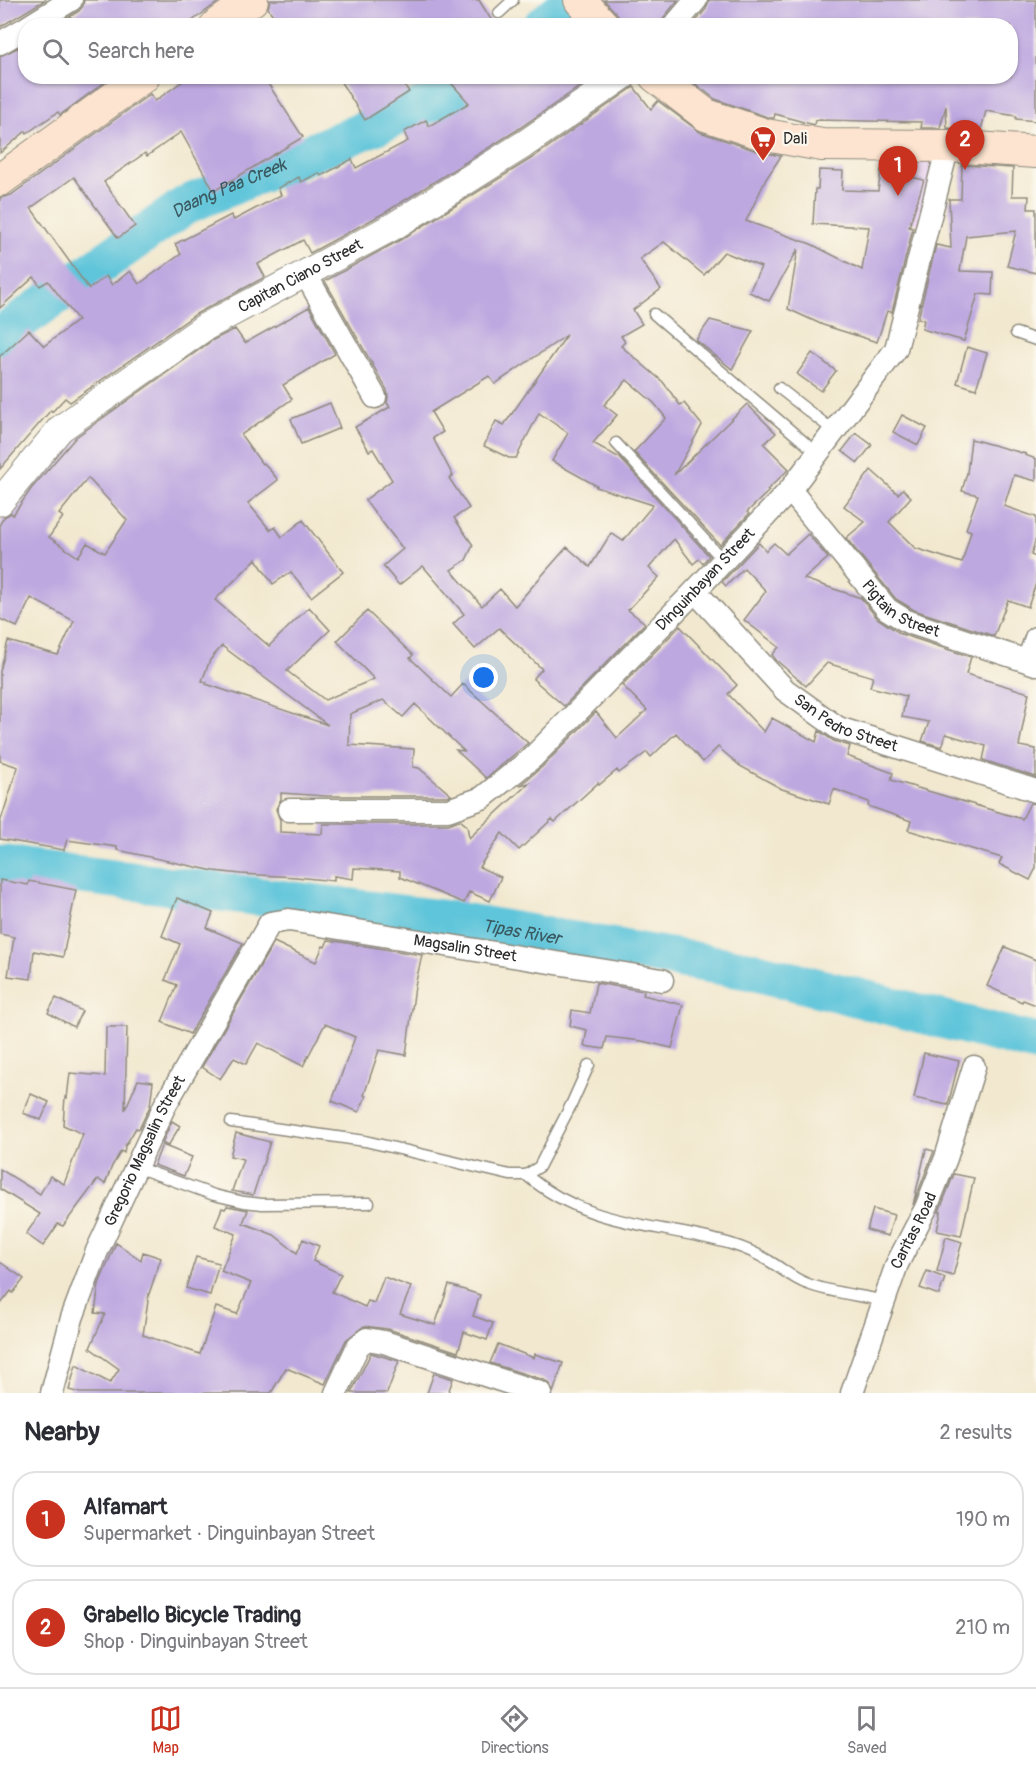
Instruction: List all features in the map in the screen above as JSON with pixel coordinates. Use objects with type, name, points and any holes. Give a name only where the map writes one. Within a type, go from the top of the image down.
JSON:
[{"type":"main road","points":[[227,18],[252,0]]},
{"type":"main road","points":[[0,180],[133,84]]},
{"type":"main road","points":[[665,84],[706,115],[766,135],[822,145],[948,146],[1036,152]]},
{"type":"street","points":[[42,18],[71,0]]},
{"type":"street","points":[[681,18],[696,0]]},
{"type":"street","points":[[0,43],[18,33]]},
{"type":"street","name":"Capitan Ciano Street","points":[[0,502],[60,429],[205,327],[394,226],[523,145],[611,84]]},
{"type":"street","name":"Dinguinbayan Street","points":[[289,810],[448,810],[482,798],[532,758],[790,490],[896,349],[948,146]]},
{"type":"street","points":[[305,273],[375,397]]},
{"type":"street","name":"Pigtain Street","points":[[790,490],[887,609],[908,622],[1032,663],[1036,639]]},
{"type":"street","name":"San Pedro Street","points":[[695,591],[785,690],[838,728],[1036,791]]},
{"type":"street","name":"Magsalin Street","points":[[270,923],[289,920],[662,980]]},
{"type":"street","name":"Gregorio Magsalin Street","points":[[52,1393],[72,1318],[97,1251],[165,1105],[270,923]]},
{"type":"street","name":"Caritas Road","points":[[852,1393],[897,1264],[926,1208],[946,1158],[974,1067]]},
{"type":"street","points":[[336,1393],[358,1347],[367,1339],[384,1342],[540,1393]]},
{"type":"lane","points":[[499,13],[513,0]]},
{"type":"lane","points":[[654,314],[817,453]]},
{"type":"lane","points":[[1016,333],[1036,340]]},
{"type":"lane","points":[[779,388],[834,431]]},
{"type":"lane","points":[[615,443],[723,560]]},
{"type":"lane","points":[[231,1122],[365,1141],[510,1174],[526,1174],[538,1167],[589,1065]]},
{"type":"lane","points":[[136,1167],[214,1195],[244,1202],[262,1204],[369,1203]]},
{"type":"lane","points":[[526,1174],[545,1190],[562,1200],[620,1221],[733,1244],[770,1261],[788,1275],[809,1285],[884,1301]]},
{"type":"shaded area","points":[[881,160],[940,163],[922,225],[873,214]]},
{"type":"building","points":[[0,0],[45,0],[0,27]]},
{"type":"building","points":[[84,0],[221,0],[196,18],[68,18],[83,6]]},
{"type":"building","points":[[270,0],[479,0],[490,18],[275,18],[268,8]]},
{"type":"building","points":[[604,0],[678,0],[664,18],[619,18]]},
{"type":"building","points":[[709,0],[1036,0],[1036,121],[1016,119],[1016,116],[986,111],[981,130],[947,128],[946,106],[940,128],[921,128],[922,122],[815,120],[814,125],[775,114],[774,118],[770,118],[715,99],[695,84],[1018,84],[1018,18],[699,18],[706,9]]},
{"type":"building","points":[[18,48],[18,84],[102,84],[60,115],[58,112],[27,133],[26,131],[0,153],[0,56]]},
{"type":"building","points":[[179,84],[268,84],[303,137],[214,191],[181,132],[147,156],[145,153],[104,182],[135,226],[118,238],[74,177],[31,208],[89,289],[106,276],[112,285],[130,271],[139,284],[181,254],[175,244],[231,215],[234,220],[281,195],[278,188],[299,177],[301,182],[319,173],[321,176],[352,159],[356,168],[408,141],[404,132],[426,120],[429,126],[469,103],[452,84],[583,84],[514,132],[386,212],[310,253],[303,240],[258,264],[265,277],[196,314],[70,402],[65,398],[52,412],[51,410],[0,469],[0,356],[29,330],[44,346],[78,320],[48,281],[40,286],[34,277],[0,308],[0,198],[11,195],[150,94],[155,101]]},
{"type":"building","points":[[342,84],[404,84],[409,92],[365,120]]},
{"type":"building","points":[[634,87],[651,109],[658,101],[700,132],[760,152],[781,156],[766,179],[746,221],[811,244],[862,270],[869,227],[813,224],[815,189],[818,189],[819,170],[843,171],[842,190],[878,191],[881,170],[924,180],[909,227],[913,228],[892,312],[887,311],[877,342],[823,325],[788,309],[798,249],[769,301],[749,292],[761,267],[724,252],[704,275],[664,242],[640,259],[661,289],[633,310],[642,324],[621,336],[625,342],[621,346],[663,382],[680,405],[684,403],[702,425],[674,475],[747,404],[776,433],[764,444],[789,469],[747,512],[749,514],[720,545],[634,452],[666,418],[654,403],[627,380],[604,405],[617,415],[593,443],[620,458],[709,556],[703,563],[699,559],[693,564],[674,539],[649,568],[659,577],[628,610],[645,623],[564,706],[533,679],[542,669],[499,628],[475,649],[453,624],[464,614],[423,566],[399,585],[383,566],[403,549],[365,500],[392,480],[373,449],[369,451],[355,427],[390,407],[387,403],[387,390],[325,281],[402,239],[532,158]],"holes":[[[567,335],[504,425],[496,421],[484,446],[509,458],[516,458],[539,413],[568,433],[552,461],[596,487],[653,505],[623,541],[611,533],[590,567],[567,547],[515,606],[500,589],[482,606],[451,570],[466,560],[473,545],[454,518],[469,508],[449,478],[453,476],[433,438],[443,432],[431,412],[489,376],[495,384]]]},
{"type":"building","points":[[962,165],[1013,168],[1012,196],[1029,196],[1028,209],[1036,209],[1036,273],[1007,266],[1016,231],[966,236],[960,271],[993,272],[992,295],[978,294],[964,341],[922,329],[924,320],[918,319],[936,245],[951,248],[949,199],[961,199]]},
{"type":"building","points":[[309,307],[335,354],[283,385],[292,399],[241,435],[262,464],[264,463],[278,480],[248,503],[270,530],[275,527],[282,537],[303,520],[343,572],[311,597],[291,572],[273,584],[256,559],[215,600],[269,646],[309,607],[330,630],[287,671],[325,700],[374,679],[337,641],[367,611],[413,655],[410,658],[451,697],[463,684],[528,743],[486,778],[456,750],[464,751],[415,704],[403,717],[383,700],[350,714],[349,745],[414,749],[413,767],[419,768],[451,795],[325,796],[281,793],[276,809],[280,820],[280,832],[322,834],[323,824],[448,824],[460,820],[467,826],[469,838],[529,783],[520,785],[542,767],[596,712],[617,738],[647,710],[622,685],[680,626],[737,685],[728,694],[764,732],[772,718],[816,742],[819,731],[834,741],[850,746],[847,756],[893,773],[891,780],[1022,819],[1030,803],[1036,804],[1036,868],[1030,880],[999,864],[1002,858],[908,830],[911,821],[868,806],[869,802],[834,789],[829,804],[782,789],[740,766],[718,747],[703,762],[676,733],[651,757],[647,752],[619,773],[617,770],[599,785],[598,783],[555,822],[552,819],[519,850],[502,833],[479,867],[501,877],[490,901],[469,892],[464,903],[400,877],[400,871],[354,868],[353,879],[334,876],[334,881],[241,874],[214,871],[117,850],[117,847],[67,840],[64,850],[0,839],[0,823],[18,767],[0,761],[0,671],[8,641],[58,655],[74,621],[31,598],[17,627],[0,619],[0,524],[4,517],[11,513],[13,515],[31,489],[76,437],[213,340],[235,329],[245,343]],"holes":[[[88,478],[127,520],[105,553],[87,543],[78,557],[49,537],[63,517],[59,514]],[[222,646],[328,725],[206,684],[207,682],[202,681],[210,660]]]},
{"type":"building","points":[[710,320],[753,331],[732,369],[696,340]]},
{"type":"building","points":[[967,347],[987,353],[976,389],[957,383]]},
{"type":"building","points":[[812,353],[836,371],[821,391],[797,374]]},
{"type":"building","points":[[330,403],[340,428],[301,444],[291,419]]},
{"type":"building","points":[[902,415],[927,428],[918,445],[893,432]]},
{"type":"building","points":[[856,433],[872,445],[858,463],[842,451]]},
{"type":"building","points":[[971,439],[1026,454],[1036,459],[1036,481],[1014,475],[1004,506],[1036,517],[1036,538],[1031,555],[1036,557],[1036,583],[1028,607],[1008,600],[994,636],[914,610],[896,599],[846,538],[865,522],[844,506],[871,470],[898,494],[903,489],[911,497],[889,522],[915,548],[962,563],[971,531],[966,529],[978,495],[962,491],[967,473]]},
{"type":"building","points":[[808,534],[828,558],[804,579],[861,598],[877,618],[901,634],[971,657],[966,674],[1029,693],[1019,746],[1036,749],[1036,777],[983,760],[986,746],[946,734],[942,747],[922,741],[929,722],[902,717],[906,696],[870,687],[873,677],[827,663],[806,686],[776,660],[772,655],[779,647],[744,620],[766,591],[744,568],[726,586],[722,582],[759,543],[766,551],[774,543],[786,554]]},
{"type":"building","points":[[0,880],[28,885],[29,881],[76,890],[63,957],[34,951],[31,979],[8,976],[14,937],[0,934]]},
{"type":"building","points":[[177,898],[213,913],[207,928],[243,943],[190,1034],[162,1022],[177,985],[165,980],[180,944],[162,936]]},
{"type":"building","points":[[328,940],[422,955],[415,986],[406,1055],[379,1050],[359,1112],[332,1101],[355,1037],[325,1024],[303,1066],[258,1043],[246,1064],[234,1058],[220,1079],[202,1067],[274,942],[316,962]]},
{"type":"building","points":[[1005,947],[1036,960],[1036,1005],[1023,1000],[1022,1002],[987,986]]},
{"type":"building","points":[[596,983],[644,991],[643,995],[683,1005],[672,1048],[642,1041],[607,1037],[604,1049],[584,1046],[587,1030],[570,1026],[572,1010],[590,1013]]},
{"type":"building","points":[[56,998],[82,1011],[74,1027],[48,1013]]},
{"type":"building","points":[[106,1027],[127,1027],[125,1110],[138,1080],[153,1082],[150,1106],[139,1129],[136,1128],[125,1146],[124,1153],[121,1151],[112,1166],[105,1184],[98,1179],[63,1226],[58,1224],[43,1246],[26,1234],[40,1214],[0,1189],[0,1169],[40,1194],[50,1176],[64,1184],[83,1134],[63,1125],[70,1073],[105,1076]]},
{"type":"building","points":[[924,1053],[959,1061],[948,1105],[914,1098]]},
{"type":"building","points":[[31,1094],[49,1102],[41,1120],[23,1113]]},
{"type":"building","points":[[172,1121],[180,1126],[168,1146],[162,1143]]},
{"type":"building","points":[[236,1133],[270,1142],[253,1195],[232,1191],[243,1159],[230,1156]]},
{"type":"building","points":[[162,1145],[192,1157],[184,1176],[154,1165]]},
{"type":"building","points":[[926,1149],[934,1151],[913,1205]]},
{"type":"building","points":[[954,1174],[974,1178],[961,1236],[937,1231],[941,1212],[939,1212]]},
{"type":"building","points":[[227,1206],[248,1210],[243,1223],[274,1235],[297,1253],[303,1239],[319,1246],[313,1261],[341,1274],[332,1292],[365,1307],[368,1301],[374,1303],[384,1277],[411,1287],[400,1314],[435,1325],[449,1285],[480,1295],[473,1316],[493,1323],[487,1340],[464,1332],[458,1352],[388,1329],[364,1326],[346,1340],[325,1384],[286,1368],[271,1393],[80,1393],[69,1390],[76,1365],[110,1383],[119,1369],[90,1348],[105,1314],[95,1313],[99,1284],[116,1243],[141,1260],[143,1252],[161,1258],[149,1294],[143,1335],[200,1354],[216,1307],[237,1314],[251,1283],[221,1271],[236,1234],[215,1226],[222,1208],[225,1209]]},
{"type":"building","points":[[873,1209],[894,1215],[888,1236],[867,1230]]},
{"type":"building","points":[[946,1237],[962,1242],[953,1276],[937,1271]]},
{"type":"building","points":[[196,1257],[219,1263],[210,1295],[186,1288]]},
{"type":"building","points":[[0,1262],[24,1279],[0,1305]]},
{"type":"building","points":[[927,1271],[945,1278],[939,1295],[920,1288]]},
{"type":"building","points":[[498,1344],[534,1358],[535,1354],[563,1363],[553,1393],[550,1384],[544,1380],[490,1363]]},
{"type":"building","points":[[371,1353],[399,1361],[387,1393],[351,1393]]},
{"type":"building","points":[[434,1373],[453,1379],[448,1393],[427,1393]]},
{"type":"waterway","name":"Daang Paa Creek","points":[[552,18],[574,0]]},
{"type":"waterway","name":"Daang Paa Creek","points":[[0,335],[186,205],[463,89],[469,84]]},
{"type":"waterway","name":"Tipas River","points":[[0,865],[450,920],[753,971],[1036,1043]]},
{"type":"place","name":"Dali","points":[[763,162]]},
{"type":"place","name":"Grabello Bicycle Trading","points":[[965,170]]},
{"type":"place","name":"Alfamart","points":[[898,196]]}]
